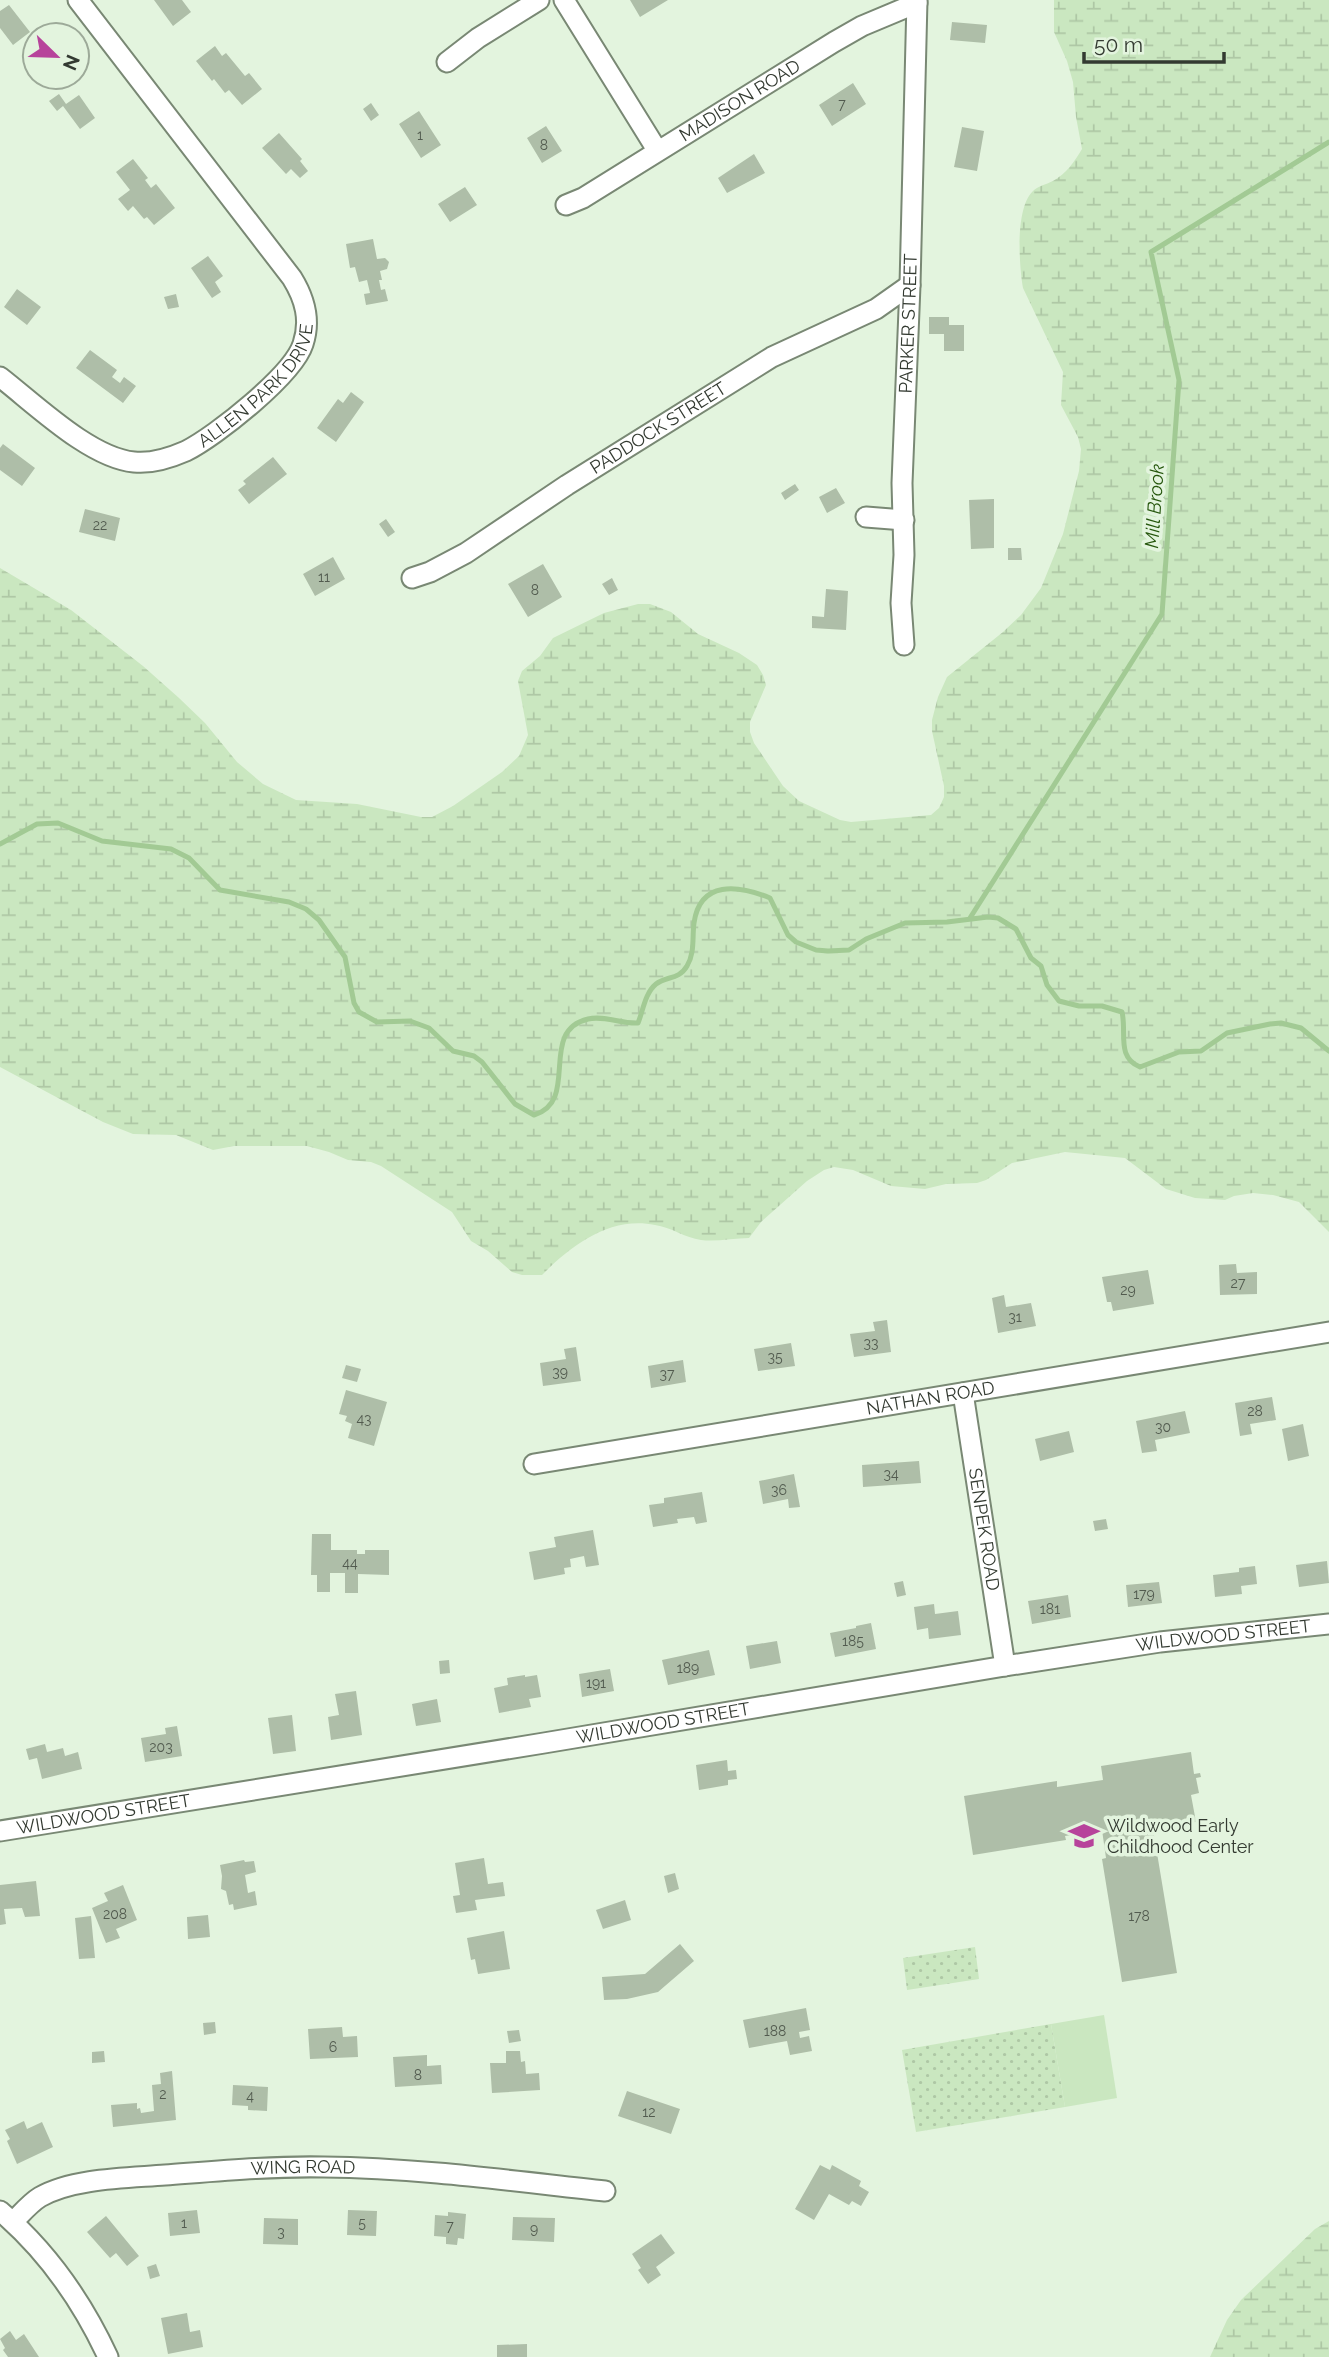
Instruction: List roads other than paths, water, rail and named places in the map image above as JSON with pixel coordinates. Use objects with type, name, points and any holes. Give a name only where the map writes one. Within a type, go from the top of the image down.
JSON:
[{"type":"street","name":"ALLEN PARK DRIVE","points":[[0,377],[91,447],[121,460],[153,461],[174,456],[195,445],[281,378],[300,352],[306,333],[304,304],[292,278],[78,0]]},
{"type":"street","points":[[447,62],[478,38],[539,0]]},
{"type":"street","points":[[564,0],[657,150]]},
{"type":"street","name":"MADISON ROAD","points":[[566,205],[583,198],[834,41],[917,1]]},
{"type":"street","name":"PARKER STREET","points":[[904,645],[901,603],[904,520],[902,483],[917,1]]},
{"type":"street","name":"PADDOCK STREET","points":[[412,578],[430,572],[466,553],[567,485],[772,357],[876,309],[910,285]]},
{"type":"street","points":[[866,517],[904,520]]},
{"type":"street","name":"NATHAN ROAD","points":[[534,1464],[1329,1332]]},
{"type":"street","name":"SENPEK ROAD","points":[[963,1393],[1005,1666]]},
{"type":"street","name":"WILDWOOD STREET","points":[[0,1831],[1005,1666],[1160,1642],[1329,1624]]},
{"type":"street","name":"WING ROAD","points":[[6,2217],[41,2197],[78,2185],[143,2176],[247,2168],[358,2168],[605,2191]]},
{"type":"street","points":[[6,2217],[46,2257],[71,2290],[92,2323],[108,2357]]},
{"type":"waterway","name":"Mill Brook","points":[[970,918],[1162,614],[1179,380],[1151,252],[1329,142]]},
{"type":"waterway","points":[[0,844],[37,824],[58,823],[102,841],[171,849],[189,858],[220,890],[289,902],[306,909],[319,920],[345,957],[354,1003],[359,1012],[377,1022],[410,1021],[429,1028],[453,1051],[474,1056],[482,1062],[515,1104],[534,1115],[548,1107],[555,1096],[561,1051],[565,1037],[573,1026],[594,1018],[638,1023],[652,988],[680,974],[687,966],[698,909],[704,899],[722,889],[745,890],[770,898],[788,935],[796,942],[816,950],[849,950],[866,939],[905,923],[998,918],[1016,929],[1031,958],[1041,966],[1047,985],[1059,1001],[1079,1006],[1102,1006],[1122,1012],[1125,1051],[1133,1063],[1140,1067],[1179,1052],[1201,1051],[1227,1033],[1281,1023],[1301,1028],[1329,1051]]},
{"type":"place","name":"Wildwood Early Childhood Center","points":[[1084,1836]]}]
